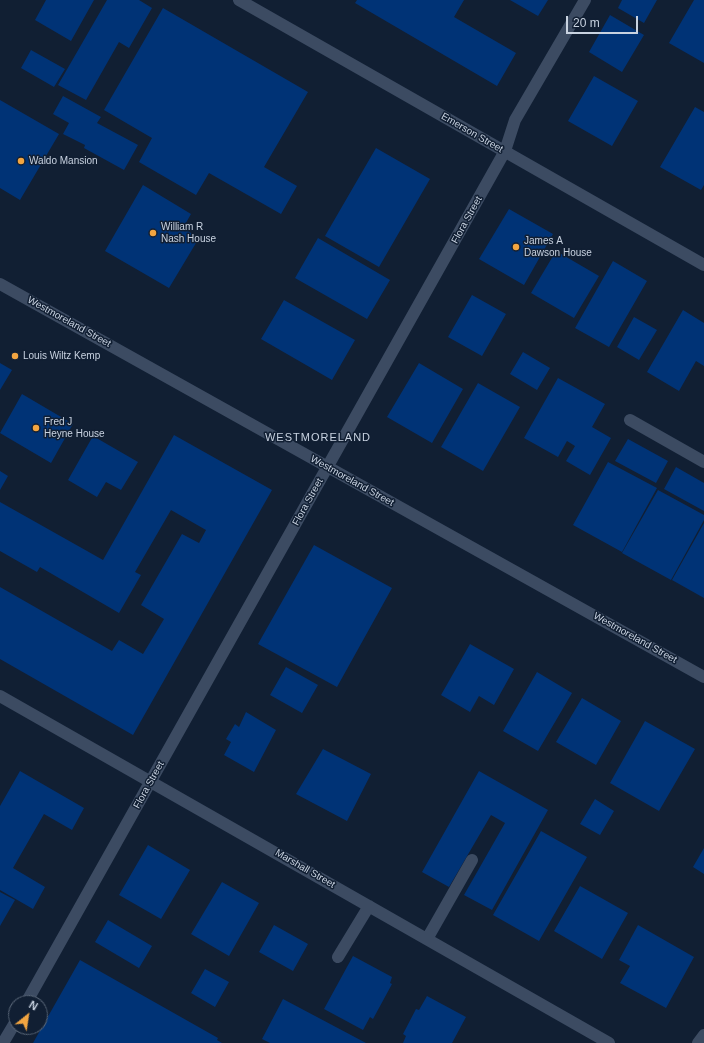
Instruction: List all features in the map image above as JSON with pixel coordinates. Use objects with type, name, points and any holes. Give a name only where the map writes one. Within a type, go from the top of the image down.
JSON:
[{"type":"street","name":"Emerson Street","points":[[239,0],[704,265]]},
{"type":"street","name":"Flora Street","points":[[31,995],[505,151],[515,120],[585,0]]},
{"type":"street","name":"Westmoreland Street","points":[[0,284],[704,677]]},
{"type":"street","points":[[630,420],[704,462]]},
{"type":"street","name":"Marshall Street","points":[[0,696],[609,1043]]},
{"type":"street","points":[[427,939],[472,860]]},
{"type":"street","points":[[338,958],[369,906]]},
{"type":"street","points":[[698,1043],[704,1035]]},
{"type":"building","points":[[46,0],[94,0],[71,41],[35,20]]},
{"type":"building","points":[[107,0],[139,0],[152,8],[129,48],[119,42],[86,100],[58,85]]},
{"type":"building","points":[[357,0],[464,0],[454,17],[516,53],[497,86],[355,3]]},
{"type":"building","points":[[510,0],[548,0],[538,16]]},
{"type":"building","points":[[622,0],[657,0],[644,23],[618,8]]},
{"type":"building","points":[[694,0],[704,0],[704,63],[669,43]]},
{"type":"building","points":[[163,8],[308,92],[264,167],[297,186],[281,214],[209,173],[196,195],[139,162],[152,138],[104,110]]},
{"type":"building","points":[[610,15],[644,35],[622,72],[589,52]]},
{"type":"building","points":[[31,50],[65,69],[54,87],[21,68]]},
{"type":"building","points":[[594,76],[638,101],[612,146],[568,121]]},
{"type":"building","points":[[63,96],[101,117],[97,123],[138,145],[124,170],[84,148],[85,145],[63,134],[69,123],[53,114]]},
{"type":"building","name":"Waldo Mansion","points":[[0,100],[59,134],[20,200],[0,188]]},
{"type":"building","points":[[695,107],[704,112],[704,185],[701,190],[660,167]]},
{"type":"building","points":[[376,148],[430,179],[379,267],[325,236]]},
{"type":"building","name":"William R Nash House","points":[[143,185],[191,214],[183,228],[199,238],[169,288],[105,251]]},
{"type":"building","name":"James A Dawson House","points":[[509,209],[553,234],[524,285],[479,259]]},
{"type":"building","points":[[318,238],[390,280],[367,319],[295,278]]},
{"type":"building","points":[[556,251],[599,276],[574,318],[531,293]]},
{"type":"building","points":[[613,261],[647,281],[609,347],[575,328]]},
{"type":"building","points":[[472,295],[506,314],[482,356],[448,337]]},
{"type":"building","points":[[284,300],[355,340],[332,380],[261,339]]},
{"type":"building","points":[[683,310],[704,323],[704,366],[696,361],[679,391],[647,372]]},
{"type":"building","points":[[634,317],[657,330],[639,360],[617,347]]},
{"type":"building","points":[[523,352],[550,368],[537,390],[510,374]]},
{"type":"building","points":[[0,363],[12,370],[0,390]]},
{"type":"building","points":[[419,363],[463,389],[432,443],[387,417]]},
{"type":"building","points":[[558,378],[605,404],[592,427],[611,438],[590,475],[566,461],[575,446],[567,441],[558,457],[524,438]]},
{"type":"building","points":[[478,383],[520,407],[483,471],[441,447]]},
{"type":"building","name":"Fred J Heyne House","points":[[22,394],[73,424],[51,463],[0,433]]},
{"type":"building","points":[[174,435],[272,490],[133,735],[0,659],[0,587],[112,651],[119,640],[143,654],[164,619],[141,605],[182,534],[199,543],[206,530],[171,510],[135,572],[141,575],[119,613],[40,567],[37,572],[0,551],[0,502],[103,560]]},
{"type":"building","points":[[93,436],[138,462],[121,490],[106,482],[97,497],[68,480]]},
{"type":"building","points":[[628,439],[668,461],[656,483],[615,461]]},
{"type":"building","points":[[608,462],[657,488],[622,552],[573,525]]},
{"type":"building","points":[[676,467],[704,483],[704,511],[664,489]]},
{"type":"building","points":[[0,471],[8,476],[0,490]]},
{"type":"building","points":[[658,490],[704,515],[704,520],[671,580],[622,553]]},
{"type":"building","points":[[704,523],[704,598],[672,580]]},
{"type":"building","points":[[314,545],[392,588],[337,687],[258,644]]},
{"type":"building","points":[[470,644],[514,669],[494,705],[479,696],[470,712],[441,695]]},
{"type":"building","points":[[286,667],[318,685],[302,713],[270,695]]},
{"type":"building","points":[[537,672],[572,693],[538,751],[503,731]]},
{"type":"building","points":[[582,698],[621,721],[596,765],[556,742]]},
{"type":"building","points":[[246,712],[276,730],[254,772],[224,755],[231,742],[226,739],[235,724],[239,727]]},
{"type":"building","points":[[645,721],[695,749],[659,811],[610,783]]},
{"type":"building","points":[[323,749],[371,774],[347,821],[296,794]]},
{"type":"building","points":[[20,771],[84,808],[72,830],[44,814],[13,868],[45,887],[33,909],[0,890],[0,806]]},
{"type":"building","points":[[479,771],[548,810],[492,910],[464,895],[505,823],[491,815],[449,887],[422,872]]},
{"type":"building","points":[[595,799],[614,811],[600,835],[580,824]]},
{"type":"building","points":[[541,831],[587,857],[539,941],[493,915]]},
{"type":"building","points":[[148,845],[190,870],[161,919],[119,895]]},
{"type":"building","points":[[704,848],[704,874],[693,867]]},
{"type":"building","points":[[222,882],[259,903],[229,956],[191,934]]},
{"type":"building","points":[[580,886],[628,913],[602,959],[554,931]]},
{"type":"building","points":[[0,892],[15,900],[0,926]]},
{"type":"building","points":[[108,920],[152,946],[139,968],[95,942]]},
{"type":"building","points":[[274,925],[308,944],[293,971],[259,952]]},
{"type":"building","points":[[638,925],[694,957],[666,1008],[620,983],[630,966],[619,960]]},
{"type":"building","points":[[353,956],[392,977],[390,983],[392,984],[373,1019],[370,1017],[363,1030],[324,1009]]},
{"type":"building","points":[[80,960],[218,1038],[217,1040],[222,1043],[33,1043],[38,1035],[48,1035],[48,1017]]},
{"type":"building","points":[[205,969],[229,982],[215,1007],[191,993]]},
{"type":"building","points":[[427,996],[466,1017],[452,1043],[403,1043],[406,1036],[403,1034],[416,1009],[419,1010]]},
{"type":"building","points":[[283,999],[366,1043],[270,1043],[262,1039]]},
{"type":"place","name":"Waldo Mansion","points":[[21,161]]},
{"type":"place","name":"William R Nash House","points":[[153,233]]},
{"type":"place","name":"James A Dawson House","points":[[516,247]]},
{"type":"place","name":"Louis Wiltz Kemp","points":[[15,356]]},
{"type":"place","name":"Fred J Heyne House","points":[[36,428]]},
{"type":"district","name":"WESTMORELAND","points":[[318,438]]}]
